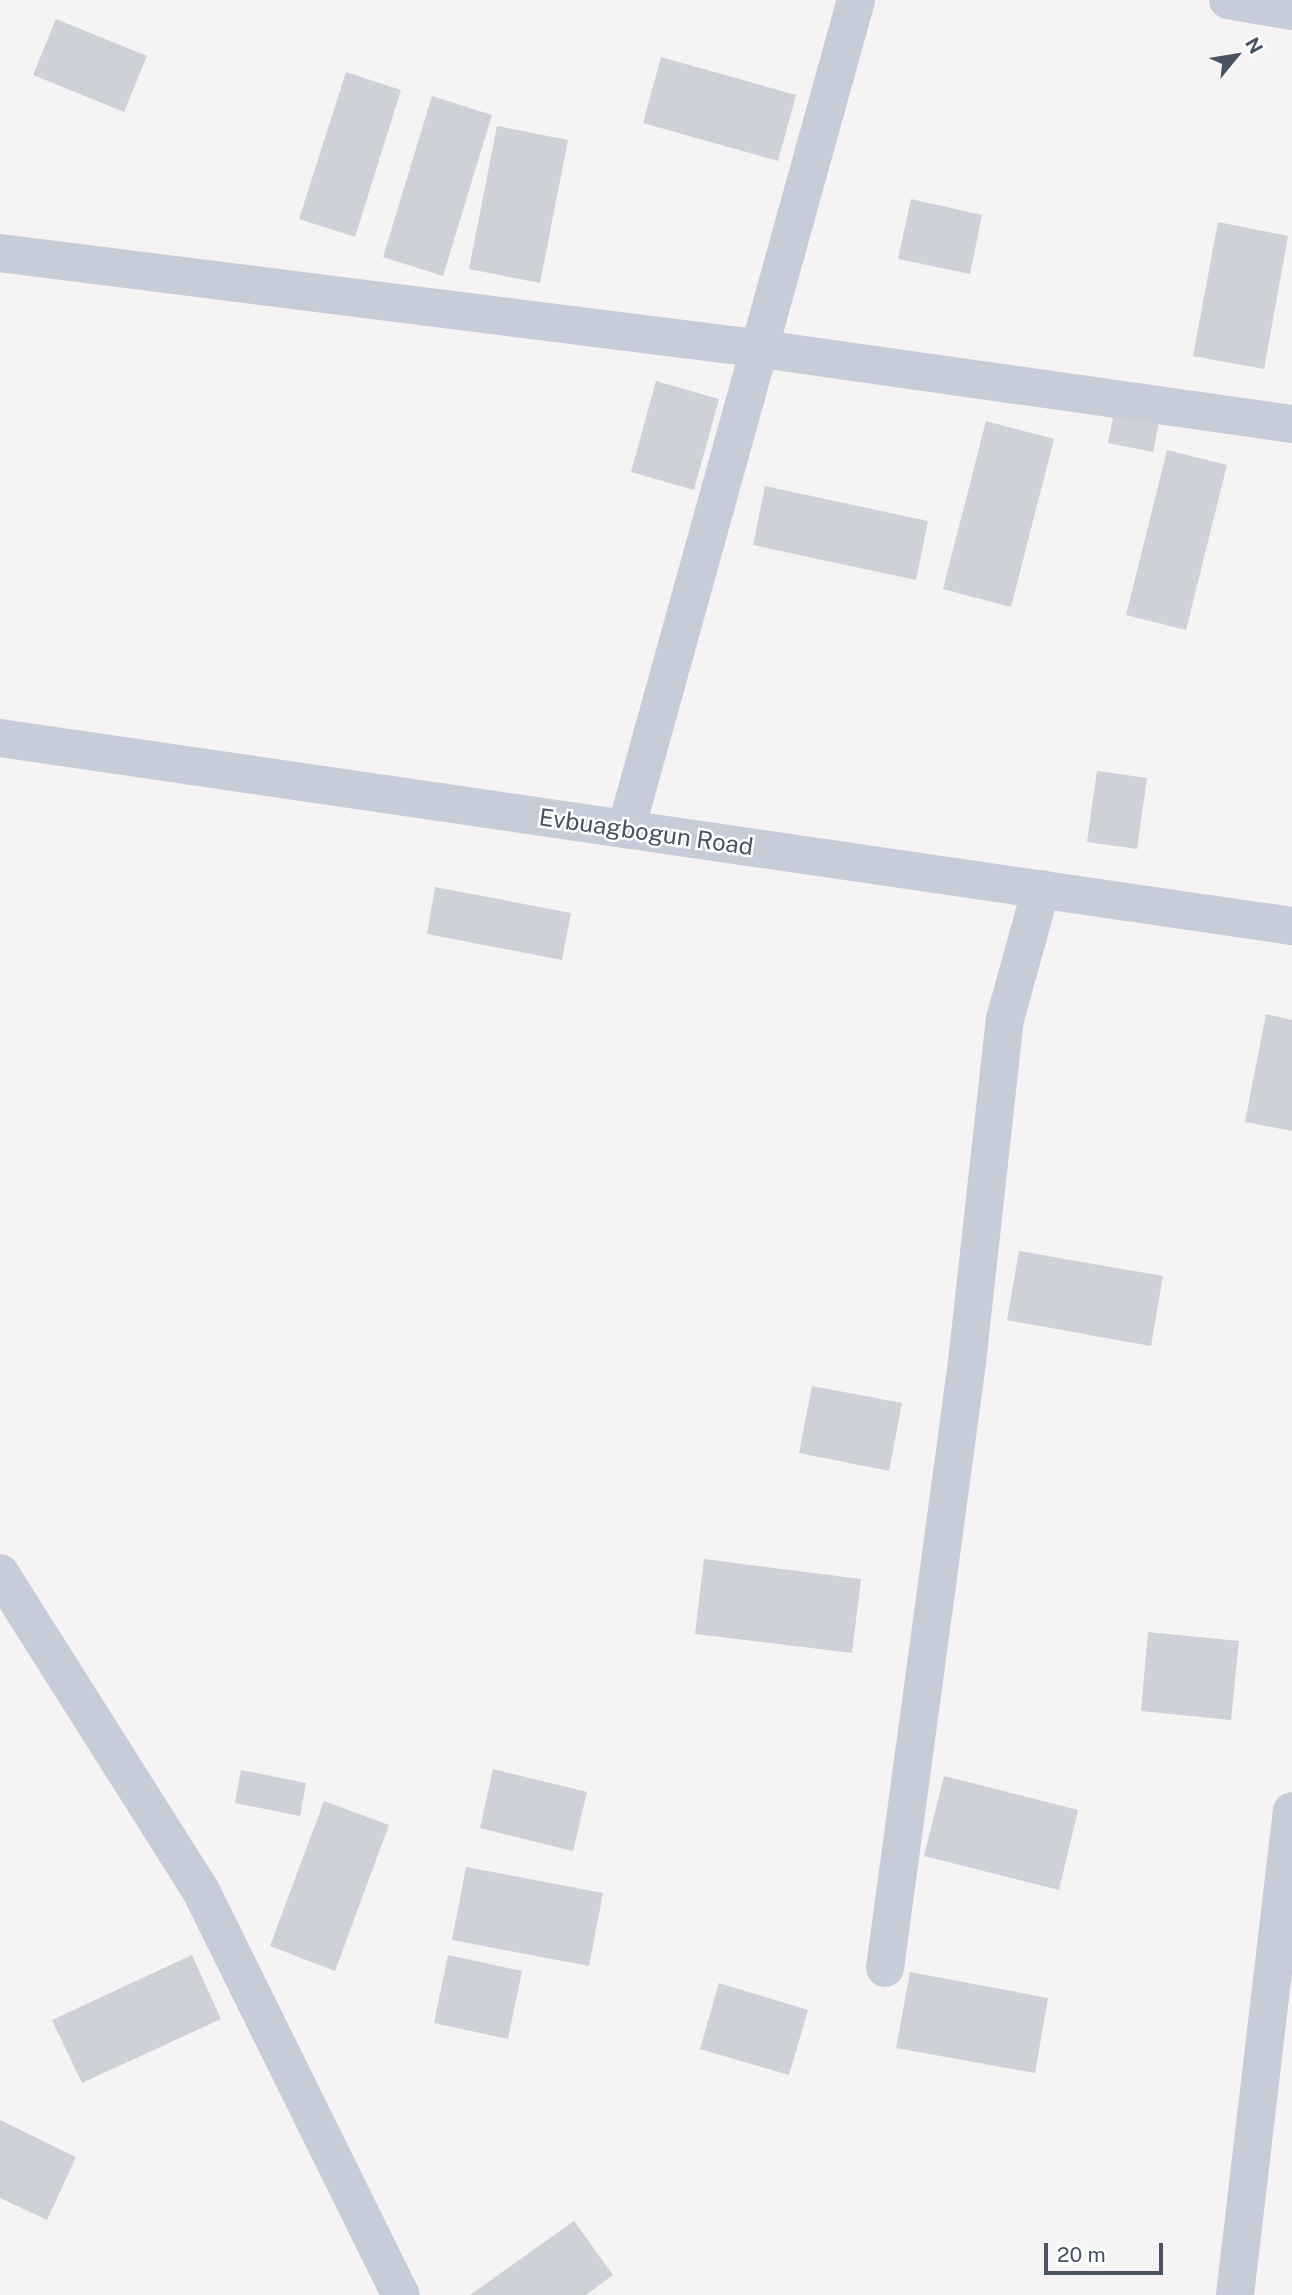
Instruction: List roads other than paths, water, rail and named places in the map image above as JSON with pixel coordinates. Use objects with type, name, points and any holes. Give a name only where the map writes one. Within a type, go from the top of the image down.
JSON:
[{"type":"street","points":[[626,829],[762,349],[856,0]]},
{"type":"street","points":[[1228,0],[1292,11]]},
{"type":"street","points":[[0,253],[762,349],[1292,424]]},
{"type":"street","name":"Evbuagbogun Road","points":[[0,738],[1292,926]]},
{"type":"street","points":[[885,1968],[967,1362],[1005,1019],[1041,889]]},
{"type":"street","points":[[0,1573],[201,1891],[401,2295]]},
{"type":"street","points":[[1235,2295],[1292,1811]]}]
